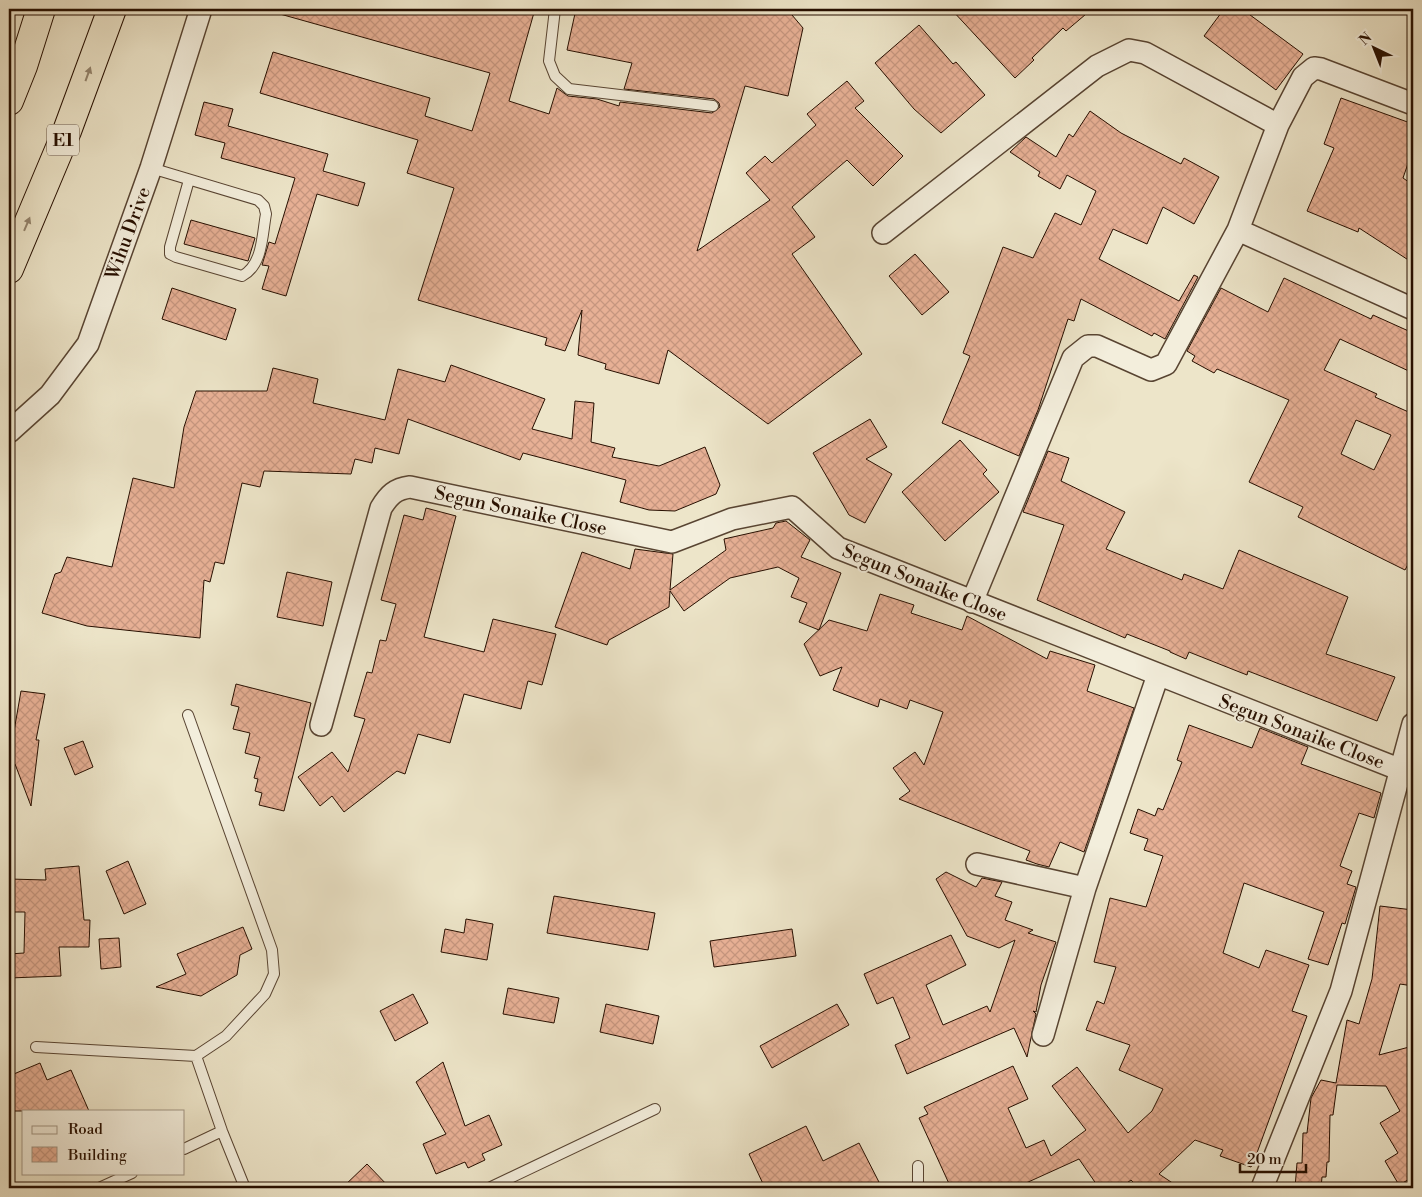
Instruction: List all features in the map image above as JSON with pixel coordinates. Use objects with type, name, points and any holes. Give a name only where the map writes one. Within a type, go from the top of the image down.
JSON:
[{"type":"highway","points":[[9,101],[16,69],[41,9]]},
{"type":"highway","name":"E1","points":[[9,269],[67,131],[112,9]]},
{"type":"street","name":"Wihu Drive","points":[[9,432],[50,395],[88,344],[151,168],[201,9]]},
{"type":"street","points":[[883,233],[1097,66],[1129,50],[1146,53],[1278,125]]},
{"type":"street","points":[[972,602],[1073,358],[1088,346],[1096,346],[1151,370],[1166,364],[1238,230],[1278,125],[1303,77],[1314,68],[1413,104]]},
{"type":"street","points":[[1238,230],[1413,309]]},
{"type":"street","name":"Segun Sonaike Close","points":[[321,725],[381,508],[388,497],[398,489],[410,487],[672,542],[732,519],[792,507],[838,548],[1401,770]]},
{"type":"street","points":[[1043,1035],[1085,888],[1158,675]]},
{"type":"street","points":[[1262,1188],[1341,991],[1413,724]]},
{"type":"street","points":[[977,864],[1085,888]]},
{"type":"lane","points":[[555,9],[549,61],[555,76],[569,89],[713,106]]},
{"type":"lane","points":[[151,168],[258,200],[264,206],[266,214],[256,265],[250,272],[242,276],[170,254],[170,247],[189,180]]},
{"type":"lane","points":[[36,1048],[196,1056],[226,1036],[247,1016],[265,994],[274,974],[272,950],[188,715]]},
{"type":"lane","points":[[196,1056],[222,1131],[245,1188]]},
{"type":"lane","points":[[489,1188],[655,1109]]},
{"type":"lane","points":[[185,1149],[222,1131]]},
{"type":"lane","points":[[918,1166],[918,1188]]},
{"type":"lane","points":[[100,1188],[130,1174]]},
{"type":"building","points":[[281,9],[535,9],[509,101],[549,114],[557,88],[568,96],[597,99],[619,106],[620,102],[712,113],[720,107],[719,103],[714,99],[624,89],[632,63],[567,50],[576,9],[793,9],[792,15],[803,28],[788,96],[745,86],[697,251],[770,200],[746,173],[765,156],[772,163],[816,125],[807,114],[847,81],[864,101],[855,108],[903,156],[873,186],[847,160],[792,207],[815,237],[792,254],[862,354],[768,424],[668,350],[659,384],[605,369],[606,364],[578,355],[582,310],[565,351],[545,345],[547,338],[418,300],[454,188],[407,173],[418,140],[260,93],[273,52],[430,98],[425,116],[472,131],[490,73],[280,14]]},
{"type":"building","points":[[951,9],[1092,9],[1066,31],[1063,28],[1032,58],[1034,60],[1015,78]]},
{"type":"building","points":[[1224,9],[1242,9],[1303,54],[1276,90],[1204,36]]},
{"type":"building","points":[[919,25],[953,64],[956,62],[985,95],[941,133],[914,109],[875,63]]},
{"type":"building","points":[[1341,98],[1413,124],[1413,149],[1403,178],[1413,185],[1413,263],[1359,228],[1358,232],[1307,211],[1334,148],[1324,144]]},
{"type":"building","points":[[204,102],[233,109],[228,126],[328,154],[323,171],[365,183],[358,206],[317,194],[286,296],[262,289],[269,266],[262,265],[269,242],[275,244],[295,178],[221,158],[225,143],[195,135]]},
{"type":"building","points":[[1090,111],[1121,133],[1181,164],[1184,158],[1219,177],[1194,224],[1163,207],[1147,244],[1113,229],[1099,259],[1179,301],[1194,275],[1198,277],[1165,339],[1154,333],[1152,336],[1081,299],[1074,321],[1068,319],[1038,410],[1019,456],[942,423],[970,356],[963,353],[1003,247],[1033,258],[1055,213],[1081,225],[1096,191],[1067,175],[1060,189],[1038,176],[1040,172],[1010,152],[1026,137],[1056,157],[1069,134],[1073,137]]},
{"type":"building","points":[[191,220],[255,238],[248,261],[184,244]]},
{"type":"building","points":[[915,254],[949,292],[922,315],[889,276]]},
{"type":"building","points":[[1284,278],[1371,319],[1373,315],[1413,333],[1413,373],[1340,339],[1324,370],[1377,394],[1375,397],[1413,414],[1413,555],[1405,570],[1298,517],[1303,507],[1249,482],[1289,400],[1217,369],[1214,373],[1192,361],[1195,356],[1187,351],[1221,288],[1268,312]],"holes":[[[1356,420],[1391,435],[1374,470],[1341,454]]]},
{"type":"building","points":[[172,288],[236,309],[226,340],[162,319]]},
{"type":"building","points":[[451,365],[545,399],[532,429],[572,439],[575,401],[594,403],[591,442],[615,448],[612,457],[659,466],[705,447],[720,485],[716,494],[675,511],[649,510],[620,502],[626,480],[523,453],[520,460],[408,419],[399,454],[375,448],[372,463],[355,459],[351,474],[264,471],[260,487],[242,483],[224,564],[215,562],[210,582],[204,580],[200,638],[87,626],[42,613],[55,574],[61,572],[67,557],[112,567],[133,478],[174,488],[184,427],[196,391],[267,391],[273,368],[318,379],[313,403],[385,420],[398,369],[445,382]]},
{"type":"building","points":[[870,419],[887,447],[866,459],[892,474],[865,523],[849,515],[813,453]]},
{"type":"building","points":[[960,440],[987,470],[983,474],[999,492],[945,541],[902,492]]},
{"type":"building","points":[[1048,451],[1069,458],[1061,481],[1125,512],[1106,549],[1182,580],[1184,574],[1223,589],[1239,550],[1348,597],[1326,654],[1395,677],[1377,721],[1248,671],[1247,675],[1189,652],[1186,659],[1127,634],[1125,638],[1037,600],[1064,525],[1023,512]]},
{"type":"building","points":[[426,508],[456,516],[424,637],[484,652],[493,619],[556,634],[542,685],[528,681],[521,709],[464,694],[450,743],[418,734],[405,774],[397,771],[344,812],[332,796],[320,806],[298,777],[332,752],[348,772],[365,719],[354,716],[367,672],[372,673],[380,640],[386,641],[396,604],[381,600],[404,515],[423,520]]},
{"type":"building","points":[[786,521],[810,540],[801,557],[841,573],[819,630],[799,622],[807,603],[791,597],[799,578],[778,567],[730,578],[684,611],[670,591],[669,607],[609,640],[607,645],[555,627],[582,552],[630,569],[635,549],[673,554],[670,590],[726,550],[724,539],[773,528],[776,523]]},
{"type":"building","points":[[287,572],[332,582],[323,626],[277,617]]},
{"type":"building","points":[[880,594],[914,605],[911,613],[962,630],[967,616],[1047,659],[1050,651],[1095,665],[1087,691],[1134,708],[1084,852],[1060,842],[1049,867],[1037,864],[1026,860],[1030,851],[899,799],[910,791],[893,768],[915,752],[924,765],[943,712],[910,700],[907,709],[880,699],[878,707],[833,690],[842,667],[820,676],[804,644],[829,620],[867,631]]},
{"type":"building","points":[[236,684],[311,703],[284,811],[259,805],[262,793],[255,791],[258,779],[254,778],[260,757],[245,753],[250,733],[233,729],[239,707],[231,705]]},
{"type":"building","points":[[21,691],[45,694],[36,740],[39,740],[31,806],[15,764],[9,765],[10,737],[13,737]]},
{"type":"building","points":[[1189,725],[1252,748],[1260,728],[1308,747],[1301,764],[1381,793],[1374,818],[1359,813],[1340,866],[1352,871],[1347,884],[1356,887],[1345,924],[1342,923],[1328,965],[1308,959],[1324,912],[1244,883],[1223,953],[1259,968],[1266,950],[1309,965],[1292,1011],[1307,1016],[1251,1167],[1220,1156],[1223,1150],[1195,1140],[1159,1174],[1180,1188],[1139,1188],[1131,1180],[1120,1188],[1099,1188],[1079,1159],[1015,1188],[951,1188],[919,1118],[928,1114],[924,1107],[1013,1066],[1028,1099],[1008,1108],[1026,1148],[1044,1140],[1051,1156],[1086,1130],[1052,1086],[1077,1067],[1128,1133],[1152,1111],[1163,1089],[1119,1070],[1130,1045],[1086,1030],[1097,1001],[1104,1004],[1116,967],[1094,962],[1110,898],[1146,907],[1163,856],[1144,850],[1148,839],[1130,833],[1138,809],[1155,816],[1158,808],[1163,810],[1182,762],[1177,760]]},
{"type":"building","points":[[83,741],[93,767],[75,775],[64,748]]},
{"type":"building","points":[[128,861],[146,904],[124,914],[106,871]]},
{"type":"building","points":[[79,866],[84,920],[90,920],[89,947],[59,947],[61,976],[9,978],[9,954],[24,953],[25,912],[9,912],[9,879],[46,880],[45,869]]},
{"type":"building","points":[[946,872],[976,887],[982,878],[1002,882],[995,896],[1012,902],[1005,920],[1033,930],[1028,933],[1056,942],[1041,985],[1036,1012],[1033,1011],[1036,1014],[1027,1057],[1014,1028],[907,1074],[895,1045],[910,1038],[893,997],[877,1004],[864,974],[951,935],[966,965],[926,985],[943,1025],[987,1006],[990,1012],[1015,940],[999,948],[967,936],[936,879]]},
{"type":"building","points":[[554,896],[655,913],[648,950],[547,933]]},
{"type":"building","points":[[1380,906],[1413,910],[1413,986],[1400,984],[1379,1055],[1413,1046],[1413,1177],[1399,1185],[1385,1161],[1398,1153],[1380,1123],[1400,1111],[1386,1086],[1337,1085],[1333,1115],[1330,1115],[1329,1162],[1327,1162],[1326,1177],[1322,1177],[1321,1188],[1295,1188],[1297,1163],[1302,1163],[1303,1133],[1307,1133],[1311,1098],[1321,1080],[1336,1083],[1347,1020],[1359,1024],[1372,979]]},
{"type":"building","points":[[466,919],[493,924],[487,960],[441,952],[445,929],[464,933]]},
{"type":"building","points":[[243,927],[252,949],[240,955],[237,975],[201,996],[156,987],[186,974],[177,954]]},
{"type":"building","points":[[792,929],[796,956],[714,967],[710,941]]},
{"type":"building","points":[[119,938],[121,967],[101,969],[99,939]]},
{"type":"building","points":[[508,988],[559,998],[554,1023],[503,1014]]},
{"type":"building","points":[[413,994],[428,1023],[395,1041],[380,1011]]},
{"type":"building","points":[[606,1004],[659,1016],[653,1044],[600,1032]]},
{"type":"building","points":[[837,1004],[849,1025],[772,1068],[760,1046]]},
{"type":"building","points":[[443,1062],[465,1126],[489,1115],[502,1145],[482,1154],[485,1160],[468,1168],[465,1162],[436,1174],[423,1144],[446,1134],[416,1082]]},
{"type":"building","points":[[40,1063],[47,1080],[71,1070],[89,1110],[9,1111],[9,1076]]},
{"type":"building","points":[[806,1126],[823,1161],[859,1143],[882,1188],[765,1188],[749,1154]]},
{"type":"building","points":[[367,1164],[390,1188],[342,1188]]}]
